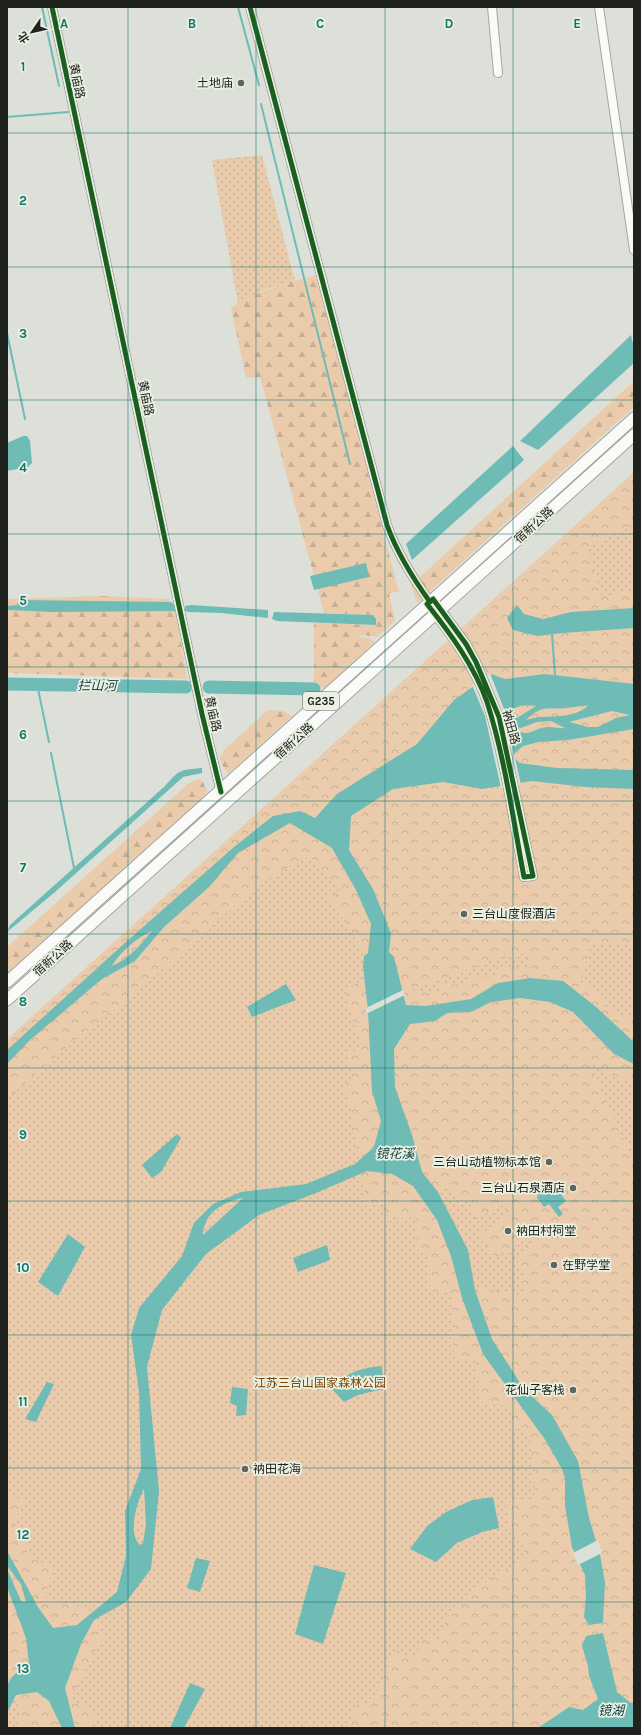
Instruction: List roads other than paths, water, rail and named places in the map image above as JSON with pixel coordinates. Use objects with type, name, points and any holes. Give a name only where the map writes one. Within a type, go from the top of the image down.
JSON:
[{"type":"highway","name":"宿新公路","points":[[7,982],[221,792],[634,418]]},
{"type":"highway","name":"宿新公路","points":[[7,1000],[634,435]]},
{"type":"street","name":"黄庙路","points":[[52,7],[201,707],[221,792]]},
{"type":"street","name":"衲田路","points":[[250,7],[386,525],[394,546],[409,572],[472,663],[486,702],[511,789],[529,876]]},
{"type":"street","points":[[492,7],[498,74]]},
{"type":"street","points":[[599,7],[634,250]]},
{"type":"water","points":[[631,335],[634,348],[634,363],[538,450],[520,441]]},
{"type":"water","points":[[23,436],[27,436],[30,441],[32,463],[28,467],[7,471],[7,443]]},
{"type":"water","points":[[513,446],[524,460],[412,560],[406,544]]},
{"type":"water","points":[[366,563],[369,577],[314,590],[310,576]]},
{"type":"water","points":[[21,600],[171,602],[176,606],[176,611],[52,612],[7,610],[7,606],[17,605]]},
{"type":"water","points":[[191,605],[268,610],[268,618],[185,611],[185,606]]},
{"type":"water","points":[[517,605],[524,614],[543,619],[571,612],[634,608],[634,628],[537,636],[513,630],[507,618]]},
{"type":"water","points":[[274,612],[373,615],[376,619],[376,625],[277,621],[272,619]]},
{"type":"water","name":"镜花溪","points":[[491,674],[505,679],[545,674],[634,684],[634,729],[568,740],[539,742],[523,746],[513,757],[520,763],[557,768],[634,770],[634,789],[585,787],[532,781],[482,789],[443,782],[393,789],[351,816],[349,850],[373,889],[391,933],[389,952],[394,957],[406,1005],[426,1006],[471,999],[498,983],[530,978],[563,981],[595,1006],[634,1042],[634,1053],[632,1053],[634,1055],[634,1064],[614,1054],[573,1012],[550,1002],[520,998],[491,1002],[471,1012],[447,1013],[435,1021],[410,1024],[394,1049],[395,1087],[412,1135],[422,1172],[438,1192],[468,1250],[475,1290],[492,1339],[524,1389],[552,1415],[578,1461],[589,1518],[600,1554],[605,1583],[603,1623],[589,1625],[584,1617],[586,1596],[585,1575],[572,1547],[565,1506],[565,1478],[562,1469],[546,1441],[483,1354],[462,1298],[451,1256],[437,1220],[413,1186],[392,1174],[367,1171],[259,1215],[206,1254],[162,1310],[147,1367],[159,1491],[151,1569],[126,1602],[94,1620],[81,1644],[65,1688],[75,1728],[62,1728],[49,1701],[37,1692],[16,1695],[7,1713],[8,1684],[15,1674],[29,1663],[26,1638],[7,1587],[7,1569],[21,1601],[26,1602],[21,1584],[7,1566],[7,1551],[38,1607],[53,1628],[77,1625],[117,1592],[126,1556],[125,1511],[141,1469],[139,1392],[131,1335],[139,1308],[182,1256],[194,1223],[213,1204],[241,1192],[306,1184],[355,1164],[374,1147],[381,1121],[372,1091],[368,1011],[363,966],[364,956],[368,953],[371,924],[356,890],[332,848],[290,823],[238,853],[209,887],[164,927],[135,961],[102,979],[30,1040],[7,1064],[7,1050],[126,942],[234,847],[273,816],[300,811],[315,818],[337,794],[417,744],[454,700]],"holes":[[[523,705],[536,706],[517,718],[505,716],[507,711]],[[589,705],[573,714],[537,717],[526,720],[541,710],[549,708],[567,708]],[[612,711],[630,715],[616,718],[598,727],[588,727],[569,722]],[[551,721],[565,728],[544,727],[529,733],[515,730],[537,722]],[[152,931],[129,956],[112,966],[124,951],[141,937]],[[243,1198],[203,1235],[204,1227],[211,1214],[216,1209],[228,1202]],[[144,1489],[146,1524],[143,1543],[140,1545],[136,1540],[134,1533],[134,1517]]]},
{"type":"water","points":[[202,768],[202,773],[183,777],[55,892],[7,932],[10,925],[165,786],[177,773],[185,770]]},
{"type":"water","points":[[286,984],[296,1000],[252,1017],[247,1007]]},
{"type":"water","points":[[177,1134],[181,1138],[161,1172],[152,1178],[142,1165]]},
{"type":"water","points":[[544,1186],[550,1194],[557,1189],[566,1201],[558,1207],[563,1214],[559,1217],[549,1204],[544,1207],[537,1198],[539,1189]]},
{"type":"water","points":[[68,1234],[85,1247],[58,1296],[38,1282]]},
{"type":"water","points":[[327,1245],[330,1260],[298,1272],[293,1258]]},
{"type":"water","points":[[382,1366],[383,1389],[358,1395],[344,1402],[330,1387],[354,1372],[366,1368]]},
{"type":"water","points":[[47,1382],[54,1384],[36,1422],[25,1419]]},
{"type":"water","points":[[232,1387],[248,1389],[246,1415],[236,1416],[237,1406],[230,1403]]},
{"type":"water","points":[[493,1497],[499,1528],[482,1532],[457,1543],[436,1562],[410,1549],[427,1526],[446,1512],[472,1500]]},
{"type":"water","points":[[196,1558],[210,1561],[200,1592],[187,1588]]},
{"type":"water","points":[[314,1565],[346,1573],[323,1644],[295,1634]]},
{"type":"water","name":"镜湖","points":[[603,1633],[617,1692],[631,1703],[634,1703],[634,1728],[538,1728],[569,1707],[583,1710],[598,1699],[589,1676],[588,1666],[582,1646],[586,1636]]},
{"type":"water","points":[[190,1683],[205,1689],[184,1728],[170,1728]]},
{"type":"waterway","points":[[42,7],[59,86]]},
{"type":"waterway","points":[[238,7],[259,85]]},
{"type":"waterway","points":[[261,104],[350,464]]},
{"type":"waterway","points":[[7,117],[68,112]]},
{"type":"waterway","points":[[7,333],[25,419]]},
{"type":"waterway","points":[[552,634],[555,675]]},
{"type":"waterway","name":"拦山河","points":[[7,684],[186,687]]},
{"type":"waterway","points":[[37,684],[49,742]]},
{"type":"waterway","name":"拦山河","points":[[209,687],[314,689]]},
{"type":"waterway","points":[[51,753],[74,868]]},
{"type":"place","name":"土地庙","points":[[241,83]]},
{"type":"place","name":"三台山度假酒店","points":[[464,914]]},
{"type":"place","name":"三台山动植物标本馆","points":[[549,1162]]},
{"type":"place","name":"三台山石泉酒店","points":[[573,1188]]},
{"type":"place","name":"衲田村祠堂","points":[[508,1231]]},
{"type":"place","name":"在野学堂","points":[[554,1265]]},
{"type":"place","name":"花仙子客栈","points":[[573,1390]]},
{"type":"place","name":"衲田花海","points":[[245,1469]]},
{"type":"park label","name":"江苏三台山国家森林公园","points":[[320,1383]]}]
